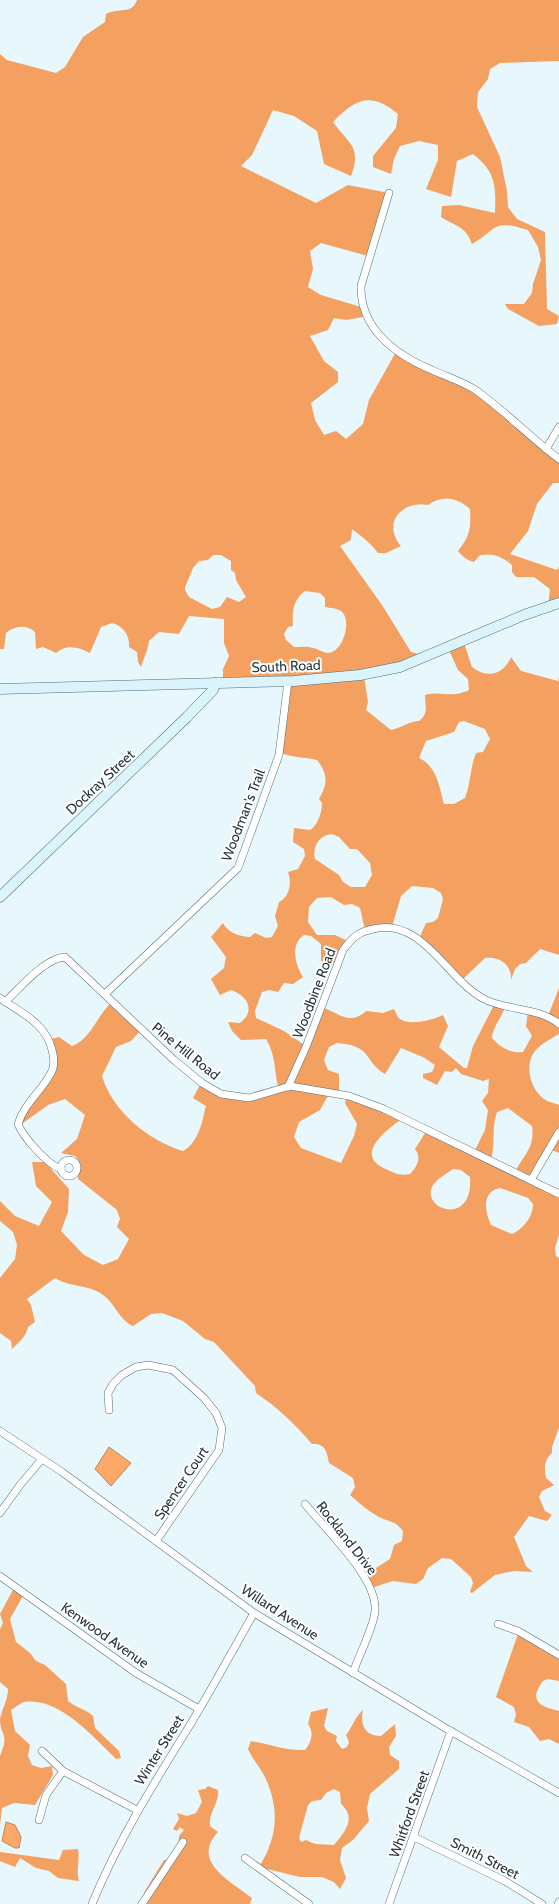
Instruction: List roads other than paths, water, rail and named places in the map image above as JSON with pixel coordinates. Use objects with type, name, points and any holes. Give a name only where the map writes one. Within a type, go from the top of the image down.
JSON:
[{"type":"street","points":[[389,193],[361,286],[361,301],[368,319],[381,338],[396,352],[475,390],[559,459]]},
{"type":"street","points":[[546,449],[559,427]]},
{"type":"street","name":"South Road","points":[[0,689],[288,681],[360,675],[400,666],[524,615],[559,603]]},
{"type":"street","name":"Woodman's Trail","points":[[105,994],[238,868],[279,755],[288,681]]},
{"type":"street","name":"Dockray Street","points":[[0,898],[187,717],[213,690],[215,683]]},
{"type":"street","name":"Woodbine Road","points":[[288,1087],[306,1047],[343,950],[353,936],[378,928],[391,927],[410,933],[466,986],[486,1000],[542,1015],[559,1024]]},
{"type":"street","name":"Pine Hill Road","points":[[3,1000],[45,964],[57,957],[65,957],[174,1060],[202,1083],[221,1094],[249,1098],[288,1087],[335,1092],[366,1102],[559,1194]]},
{"type":"street","points":[[3,1000],[31,1018],[44,1030],[50,1041],[54,1059],[52,1073],[29,1102],[18,1124],[30,1143],[55,1167],[61,1169]]},
{"type":"street","points":[[531,1180],[559,1132]]},
{"type":"street","name":"Spencer Court","points":[[109,1410],[108,1393],[114,1384],[122,1375],[136,1367],[148,1365],[173,1370],[204,1398],[216,1413],[222,1428],[219,1450],[156,1541]]},
{"type":"street","name":"Willard Avenue","points":[[0,1431],[42,1459],[254,1613],[559,1793]]},
{"type":"street","points":[[0,1513],[42,1459]]},
{"type":"street","name":"Rockland Drive","points":[[304,1504],[364,1577],[374,1598],[375,1612],[353,1673]]},
{"type":"street","name":"Kenwood Avenue","points":[[0,1576],[136,1673],[199,1709]]},
{"type":"street","name":"Winter Street","points":[[92,1904],[107,1869],[137,1810],[199,1709],[254,1613]]},
{"type":"street","points":[[498,1624],[518,1631],[559,1654]]},
{"type":"street","name":"Whitford Street","points":[[389,1904],[451,1731]]},
{"type":"street","points":[[42,1751],[62,1771],[137,1810]]},
{"type":"street","points":[[39,1820],[46,1795],[62,1771]]},
{"type":"street","name":"Smith Street","points":[[414,1837],[505,1881],[542,1904]]},
{"type":"street","points":[[142,1904],[183,1842]]},
{"type":"street","points":[[245,1858],[309,1904]]}]
